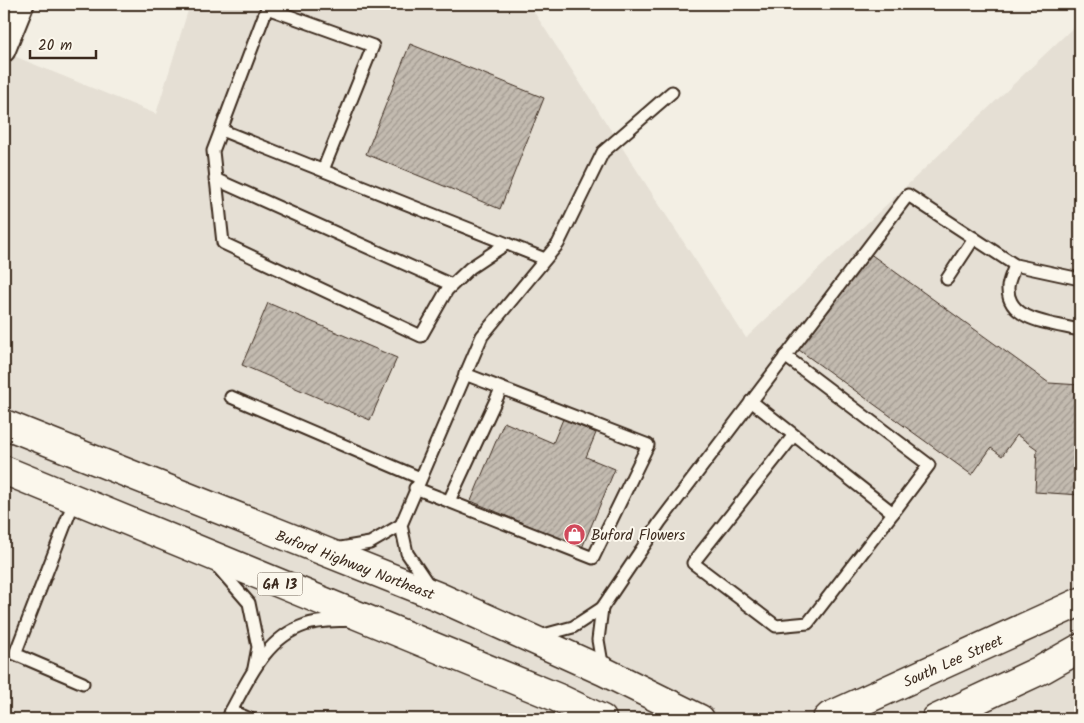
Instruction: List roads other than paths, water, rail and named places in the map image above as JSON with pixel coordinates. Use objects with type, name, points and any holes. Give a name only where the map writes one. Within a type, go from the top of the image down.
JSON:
[{"type":"main road","name":"Buford Highway Northeast","points":[[4,424],[321,552],[437,596],[603,671],[700,719]]},
{"type":"main road","name":"GA 13","points":[[4,470],[556,697],[595,717]]},
{"type":"main road","name":"South Lee Street","points":[[827,719],[1080,602]]},
{"type":"main road","points":[[947,716],[1080,648]]},
{"type":"street","points":[[4,51],[23,4]]},
{"type":"lane","points":[[323,170],[373,46],[267,8],[213,151],[223,243],[421,336],[452,285],[470,268],[506,244]]},
{"type":"lane","points":[[437,596],[415,570],[407,553],[401,525],[417,483],[482,336],[558,244],[603,152],[672,92]]},
{"type":"lane","points":[[221,130],[545,259]]},
{"type":"lane","points":[[215,179],[452,285]]},
{"type":"lane","points":[[531,638],[574,627],[602,608],[660,522],[908,196],[1015,265],[1080,279]]},
{"type":"lane","points":[[947,278],[974,238]]},
{"type":"lane","points":[[1015,265],[1008,287],[1011,305],[1022,315],[1080,330]]},
{"type":"lane","points":[[785,356],[929,465],[808,623],[776,626],[693,563],[794,436]]},
{"type":"lane","points":[[231,397],[417,483],[449,501],[593,558],[648,445],[465,374]]},
{"type":"lane","points":[[449,501],[501,389]]},
{"type":"lane","points":[[751,402],[893,513]]},
{"type":"lane","points":[[75,499],[15,654],[83,683]]},
{"type":"lane","points":[[321,552],[370,543],[401,525]]},
{"type":"lane","points":[[205,552],[249,603],[258,647],[254,668]]},
{"type":"lane","points":[[602,608],[598,640],[603,671]]},
{"type":"lane","points":[[250,719],[229,715],[254,668],[276,641],[288,632],[306,624],[365,618]]},
{"type":"place","name":"Buford Flowers","points":[[575,535]]}]
